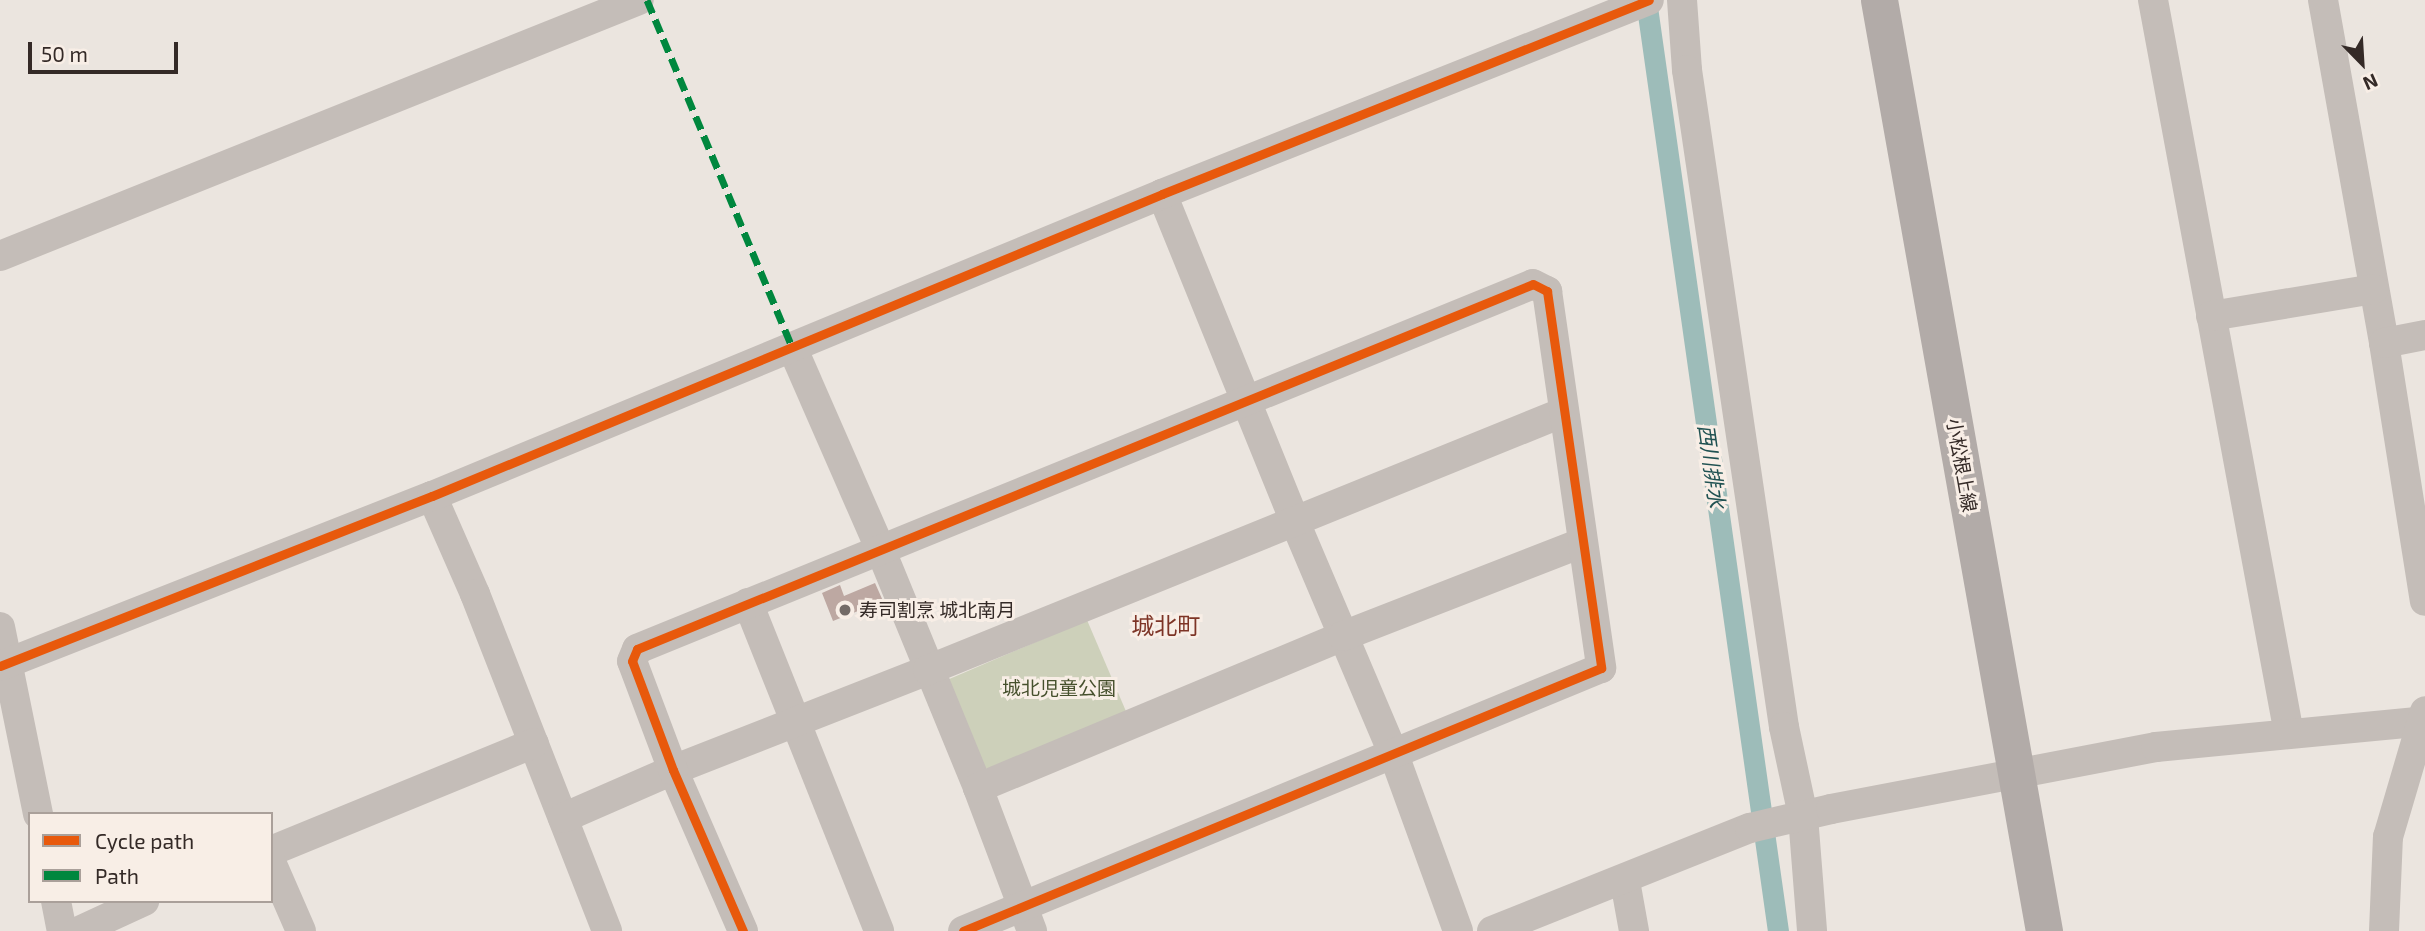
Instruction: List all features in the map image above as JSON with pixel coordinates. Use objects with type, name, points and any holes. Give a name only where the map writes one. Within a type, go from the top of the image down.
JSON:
[{"type":"main road","name":"小松根上線","points":[[1879,0],[2043,931]]},
{"type":"street","points":[[0,256],[639,0]]},
{"type":"street","points":[[1682,0],[1688,71],[1812,931]]},
{"type":"street","points":[[2153,0],[2289,734]]},
{"type":"street","points":[[2323,0],[2422,564],[2425,601]]},
{"type":"street","points":[[3,664],[432,496],[1162,194],[1637,6]]},
{"type":"street","points":[[1162,194],[1295,522],[1394,755],[1458,931]]},
{"type":"street","points":[[743,931],[673,770],[632,661],[637,649],[881,551],[1245,399],[1533,284],[1547,291],[1601,668],[1394,755],[1028,919],[963,931]]},
{"type":"street","points":[[2211,316],[2374,289]]},
{"type":"street","points":[[2384,343],[2425,335]]},
{"type":"street","points":[[792,347],[881,551],[978,788],[1028,919]]},
{"type":"street","points":[[563,817],[673,770],[928,670],[1564,412]]},
{"type":"street","points":[[432,496],[534,743],[607,931]]},
{"type":"street","points":[[978,788],[1343,636],[1581,542]]},
{"type":"street","points":[[748,603],[797,720],[879,931]]},
{"type":"street","points":[[0,627],[3,664],[38,812]]},
{"type":"street","points":[[1492,931],[1750,828],[2015,772],[2156,747],[2424,718],[2388,837],[2384,931]]},
{"type":"street","points":[[273,850],[534,743]]},
{"type":"street","points":[[273,867],[301,931]]},
{"type":"street","points":[[1625,880],[1634,931]]},
{"type":"street","points":[[56,903],[62,931]]},
{"type":"street","points":[[79,931],[140,903]]},
{"type":"green space","name":"城北児童公園","points":[[1087,620],[1128,716],[990,770],[981,766],[947,680]]},
{"type":"building","name":"寿司割烹 城北南月","points":[[875,583],[883,601],[833,621],[822,593],[840,585],[844,596]]},
{"type":"waterway","name":"西川排水","points":[[1646,0],[1778,931]]},
{"type":"marked path","points":[[647,0],[792,347]]},
{"type":"cycle path","points":[[0,666],[432,496],[1162,194],[1649,0]]},
{"type":"cycle path","points":[[743,931],[673,770],[632,661],[637,649],[1533,284],[1547,291],[1601,668],[963,931]]},
{"type":"place","name":"寿司割烹 城北南月","points":[[845,610]]},
{"type":"district","name":"城北町","points":[[1166,625]]}]
